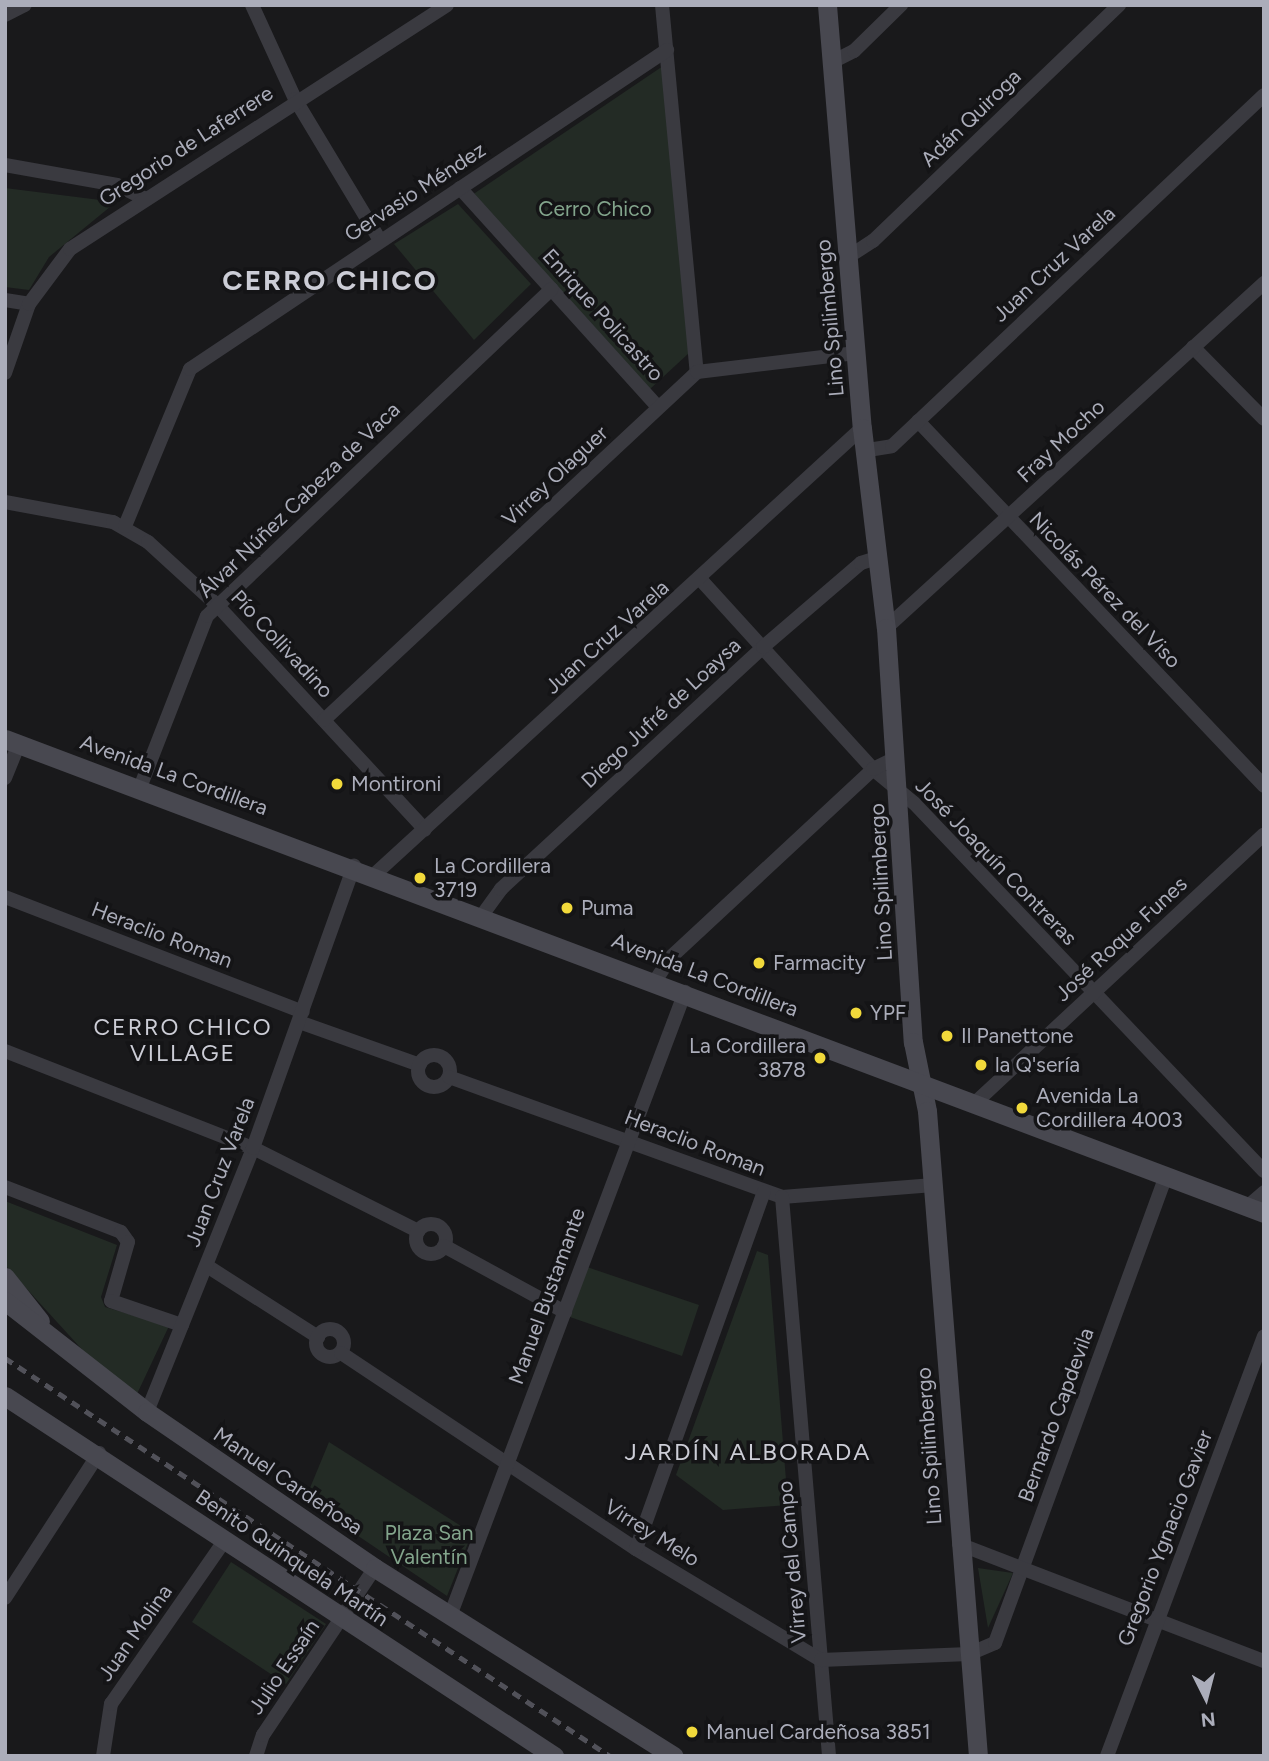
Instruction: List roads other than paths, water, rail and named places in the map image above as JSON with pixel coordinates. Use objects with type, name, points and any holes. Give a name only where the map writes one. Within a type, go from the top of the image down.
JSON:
[{"type":"main road","name":"Lino Spilimbergo","points":[[827,5],[863,428],[887,628],[913,1042],[921,1080],[934,1185],[959,1544],[978,1756]]},
{"type":"main road","name":"Avenida La Cordillera","points":[[10,740],[141,785],[483,914],[1255,1210]]},
{"type":"main road","name":"Manuel Cardeñosa","points":[[5,1277],[47,1329],[94,1373]]},
{"type":"main road","name":"Manuel Cardeñosa","points":[[5,1301],[147,1412],[375,1568],[674,1756]]},
{"type":"main road","name":"Benito Quinquela Martín","points":[[5,1396],[99,1453],[223,1543],[554,1756]]},
{"type":"street","points":[[5,15],[26,5]]},
{"type":"street","points":[[252,5],[295,99],[379,239]]},
{"type":"street","name":"Gregorio de Laferrere","points":[[5,373],[29,304],[70,249],[295,99],[447,5]]},
{"type":"street","points":[[662,5],[697,372],[856,353]]},
{"type":"street","points":[[832,62],[854,51],[901,5]]},
{"type":"street","name":"Adán Quiroga","points":[[848,257],[873,242],[1119,5]]},
{"type":"street","name":"Gervasio Méndez","points":[[125,526],[190,369],[379,239],[667,50]]},
{"type":"street","name":"Juan Cruz Varela","points":[[867,450],[886,449],[918,421],[1264,95]]},
{"type":"street","points":[[5,164],[117,185],[144,198]]},
{"type":"street","name":"Enrique Policastro","points":[[460,188],[658,407]]},
{"type":"street","name":"Fray Mocho","points":[[887,628],[1264,283]]},
{"type":"street","name":"Álvar Núñez Cabeza de Vaca","points":[[141,785],[202,626],[217,605],[551,289]]},
{"type":"street","points":[[5,300],[29,304]]},
{"type":"street","points":[[1193,348],[1264,419]]},
{"type":"street","name":"Virrey Olaguer","points":[[324,720],[697,372]]},
{"type":"street","name":"Nicolás Pérez del Viso","points":[[918,421],[1007,519],[1264,786]]},
{"type":"street","name":"Juan Cruz Varela","points":[[375,874],[701,580],[863,428]]},
{"type":"street","name":"Pío Collivadino","points":[[5,502],[125,526],[217,605],[425,830]]},
{"type":"street","name":"Diego Jufré de Loaysa","points":[[483,914],[501,889],[763,647],[861,563],[880,557]]},
{"type":"street","name":"José Joaquín Contreras","points":[[701,580],[873,769],[898,790],[1264,1171]]},
{"type":"street","points":[[5,778],[10,740]]},
{"type":"street","points":[[655,981],[671,957],[873,769],[896,758]]},
{"type":"street","name":"José Roque Funes","points":[[976,1102],[1264,834]]},
{"type":"street","name":"Juan Cruz Varela","points":[[147,1412],[253,1148],[354,866]]},
{"type":"street","name":"Heraclio Roman","points":[[5,897],[420,1065],[428,1085],[449,1077],[764,1192],[782,1197],[934,1185]]},
{"type":"street","name":"Manuel Bustamante","points":[[450,1616],[685,992]]},
{"type":"street","points":[[5,1051],[253,1148],[418,1231],[436,1225],[444,1231],[444,1246]]},
{"type":"street","name":"Heraclio Roman","points":[[420,1065],[438,1055],[450,1066],[449,1077]]},
{"type":"street","name":"Bernardo Capdevila","points":[[969,1654],[995,1643],[1166,1176]]},
{"type":"street","points":[[5,1187],[121,1233],[128,1242],[111,1301],[182,1325]]},
{"type":"street","points":[[636,1549],[764,1192]]},
{"type":"street","points":[[1255,1210],[1264,1192]]},
{"type":"street","name":"Virrey del Campo","points":[[782,1197],[829,1756]]},
{"type":"street","points":[[418,1231],[424,1252],[444,1246],[565,1312]]},
{"type":"street","name":"Virrey Melo","points":[[207,1266],[318,1337],[339,1332],[341,1353]]},
{"type":"street","name":"Gregorio Ygnacio Gavier","points":[[1107,1756],[1264,1336]]},
{"type":"street","name":"Virrey Melo","points":[[318,1337],[320,1353],[341,1353],[636,1549],[821,1660]]},
{"type":"street","points":[[7,1591],[99,1453]]},
{"type":"street","name":"Juan Molina","points":[[103,1756],[111,1704],[223,1543]]},
{"type":"street","points":[[959,1544],[1264,1661]]},
{"type":"street","name":"Julio Essaín","points":[[256,1756],[263,1735],[375,1568]]},
{"type":"street","points":[[821,1660],[969,1654]]},
{"type":"railway","points":[[5,1358],[610,1756]]},
{"type":"place","name":"Montironi","points":[[337,784]]},
{"type":"place","name":"La Cordillera 3719","points":[[420,878]]},
{"type":"place","name":"Puma","points":[[567,908]]},
{"type":"place","name":"Farmacity","points":[[759,963]]},
{"type":"place","name":"YPF","points":[[856,1013]]},
{"type":"place","name":"Il Panettone","points":[[947,1036]]},
{"type":"place","name":"La Cordillera 3878","points":[[820,1058]]},
{"type":"place","name":"la Q'sería","points":[[981,1065]]},
{"type":"place","name":"Avenida La Cordillera 4003","points":[[1022,1108]]},
{"type":"place","name":"Manuel Cardeñosa 3851","points":[[692,1732]]},
{"type":"district","name":"CERRO CHICO","points":[[330,280]]},
{"type":"district","name":"CERRO CHICO VILLAGE","points":[[183,1040]]},
{"type":"district","name":"JARDÍN ALBORADA","points":[[748,1452]]},
{"type":"park label","name":"Cerro Chico","points":[[595,209]]},
{"type":"park label","name":"Plaza San Valentín","points":[[429,1545]]}]
